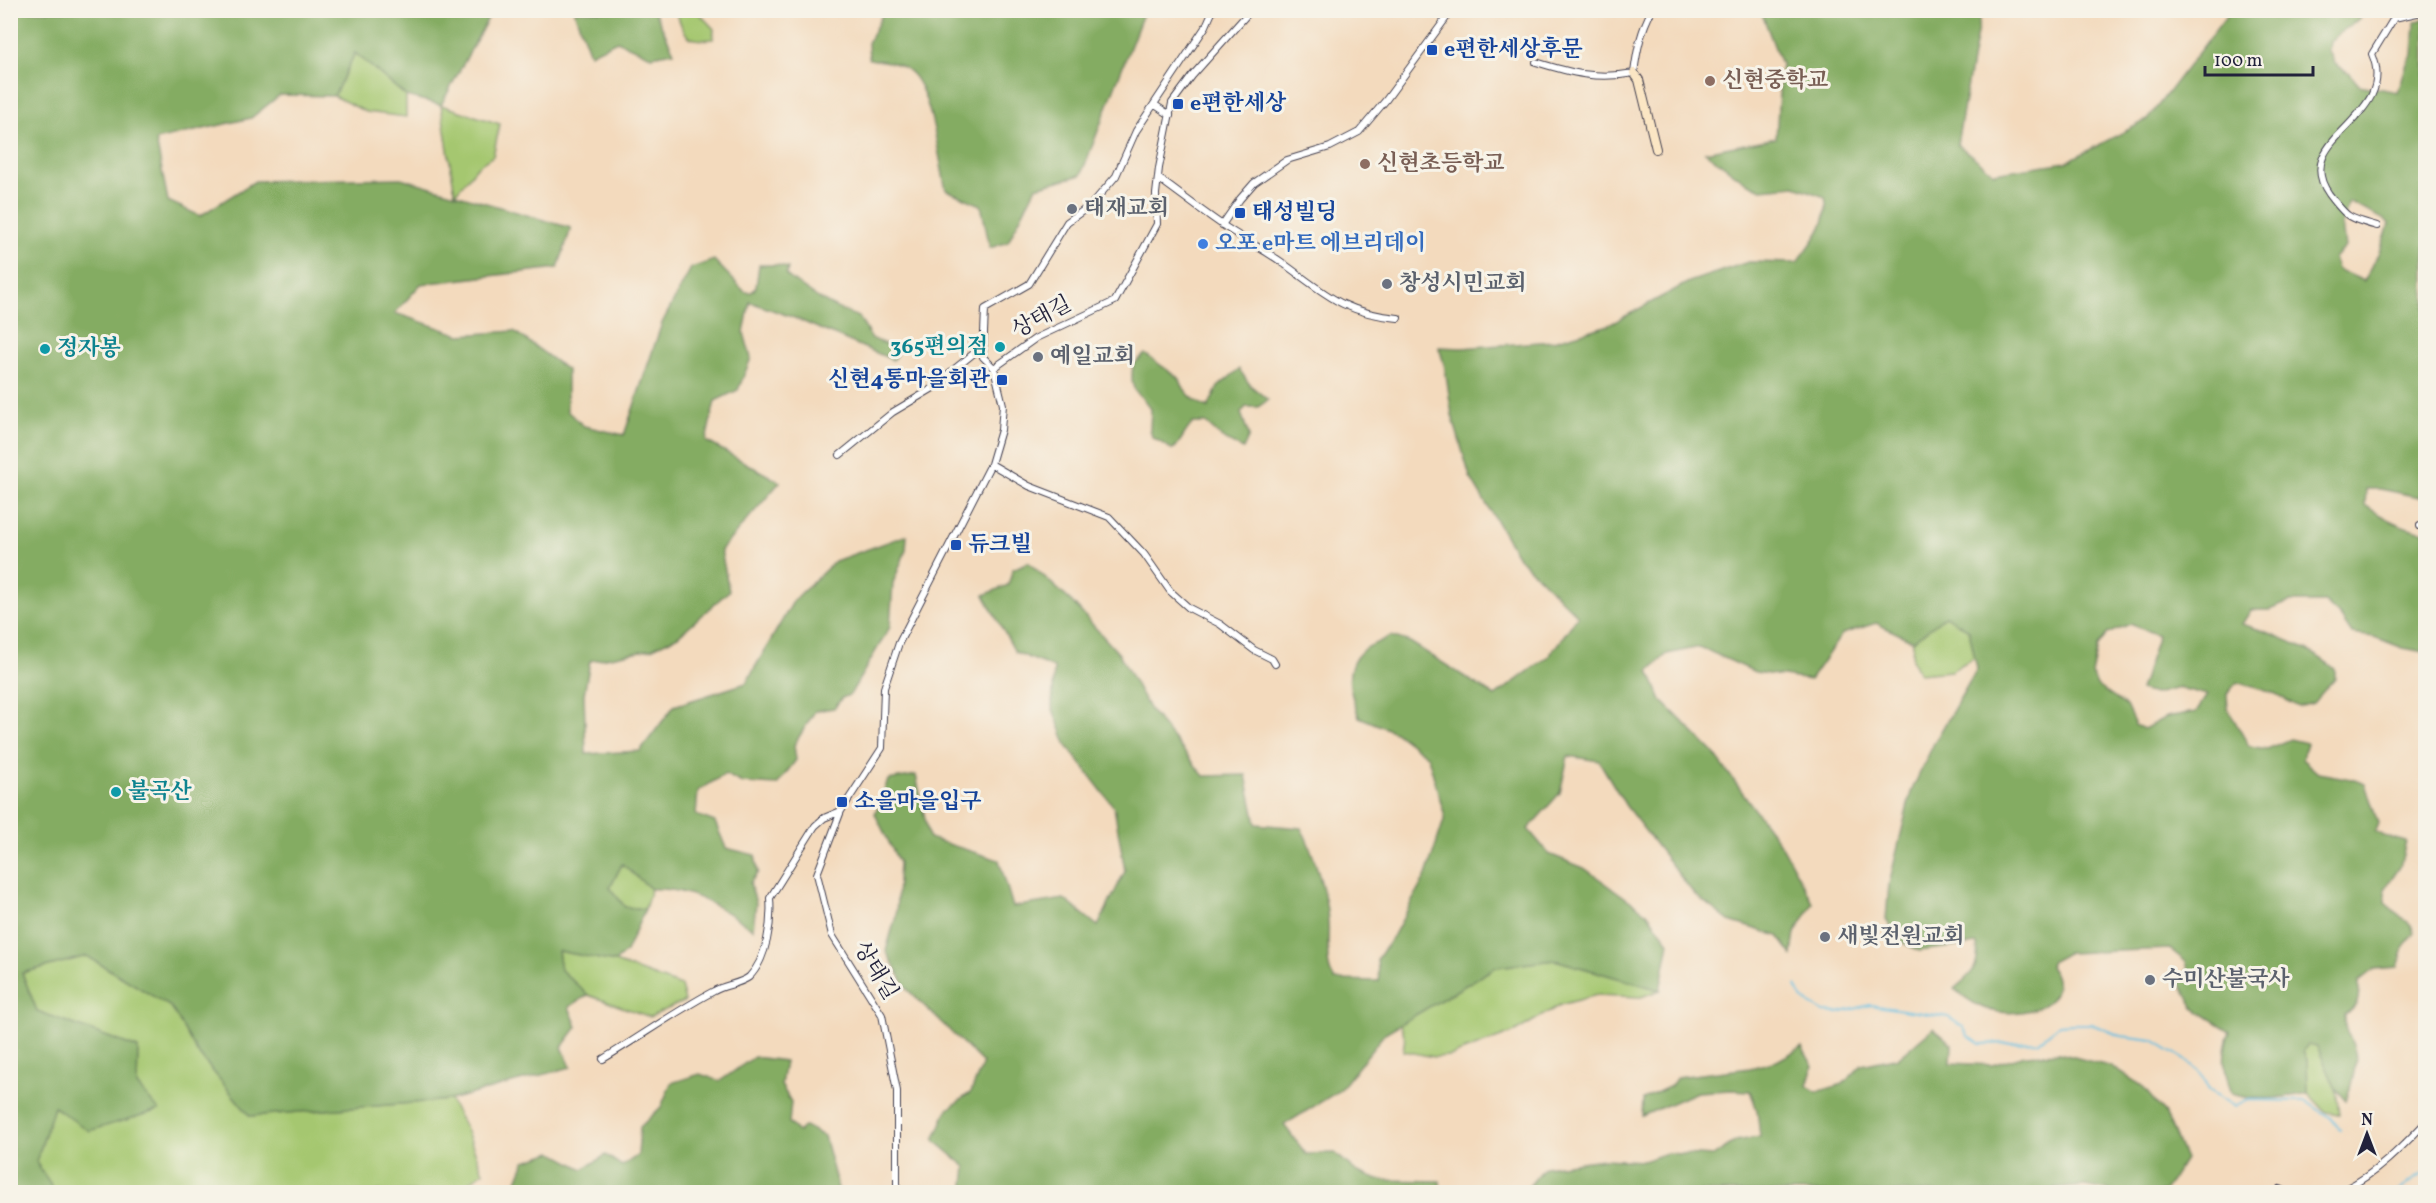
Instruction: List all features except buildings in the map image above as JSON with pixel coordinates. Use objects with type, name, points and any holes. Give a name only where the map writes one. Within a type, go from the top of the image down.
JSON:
[{"type":"street","points":[[994,368],[983,357],[984,309],[1029,284],[1066,222],[1091,205],[1116,176],[1136,131],[1206,26],[1213,10]]},
{"type":"street","name":"상태길","points":[[897,1192],[897,1091],[882,1015],[832,935],[817,874],[841,811],[882,748],[884,688],[899,643],[991,464],[1001,430],[1003,405],[994,368],[1036,338],[1115,302],[1157,224],[1158,177],[1172,103],[1192,76],[1251,10]]},
{"type":"street","points":[[1222,225],[1254,183],[1287,160],[1330,147],[1359,132],[1386,100],[1452,10]]},
{"type":"street","points":[[1652,10],[1644,24],[1634,72],[1639,80],[1656,149]]},
{"type":"street","points":[[2376,226],[2349,219],[2321,183],[2319,164],[2340,133],[2366,108],[2377,66],[2372,54],[2394,18],[2426,11]]},
{"type":"street","points":[[1536,62],[1569,74],[1612,77],[1634,72]]},
{"type":"street","points":[[1155,105],[1170,115]]},
{"type":"street","points":[[1158,177],[1222,225],[1280,261],[1310,285],[1350,309],[1398,318]]},
{"type":"street","points":[[840,455],[893,412],[945,381],[948,374],[983,346]]},
{"type":"street","points":[[991,464],[1038,490],[1109,517],[1144,554],[1170,591],[1189,608],[1206,615],[1254,650],[1272,659],[1275,664]]},
{"type":"street","name":"상태길","points":[[603,1059],[716,990],[747,978],[756,967],[766,944],[770,898],[814,826],[824,818],[841,811]]},
{"type":"street","points":[[2322,1192],[2343,1190],[2369,1174],[2426,1122]]},
{"type":"street","points":[[2280,1189],[2287,1192]]},
{"type":"green space","points":[[10,11],[492,11],[441,105],[406,96],[355,53],[334,96],[280,95],[251,118],[156,140],[168,201],[200,216],[255,181],[401,178],[571,228],[558,268],[421,284],[395,313],[460,335],[514,331],[567,370],[567,411],[584,426],[624,435],[662,323],[691,268],[714,260],[745,292],[752,292],[756,287],[759,265],[777,265],[788,268],[786,275],[795,282],[830,305],[859,317],[871,338],[899,350],[893,360],[792,317],[750,302],[744,333],[751,358],[738,390],[715,401],[706,441],[780,482],[721,550],[729,591],[678,636],[651,649],[590,661],[584,694],[586,754],[640,751],[674,706],[746,683],[794,600],[835,561],[907,535],[906,550],[893,583],[890,627],[850,695],[842,698],[834,708],[815,711],[794,745],[796,760],[777,785],[742,783],[725,774],[698,791],[696,815],[715,822],[726,848],[755,855],[758,872],[750,883],[756,903],[753,929],[705,900],[679,891],[651,889],[622,864],[610,888],[625,907],[645,909],[626,952],[615,962],[558,951],[561,970],[588,995],[569,1007],[577,1027],[562,1047],[571,1067],[450,1100],[250,1116],[197,1052],[171,1007],[87,956],[22,973],[37,1011],[138,1048],[137,1085],[159,1110],[89,1131],[54,1107],[36,1162],[55,1192],[11,1192]]},
{"type":"green space","points":[[574,11],[654,11],[674,52],[651,56],[617,41],[590,54]]},
{"type":"green space","points":[[676,11],[697,11],[714,29],[713,39],[697,40],[687,35]]},
{"type":"green space","points":[[884,11],[1144,11],[1081,175],[1036,187],[1008,242],[990,248],[981,205],[946,190],[930,112],[919,84],[912,74],[886,61],[869,59],[868,43]]},
{"type":"green space","points":[[1761,11],[1981,11],[1957,144],[1994,173],[2066,162],[2147,120],[2230,11],[2366,11],[2330,41],[2329,51],[2335,64],[2348,72],[2359,85],[2398,92],[2407,63],[2413,55],[2415,22],[2425,18],[2425,498],[2380,489],[2366,489],[2365,505],[2394,522],[2425,532],[2425,652],[2403,648],[2374,637],[2352,634],[2340,616],[2325,602],[2290,602],[2269,610],[2251,610],[2242,624],[2279,637],[2314,654],[2335,669],[2335,678],[2313,703],[2298,707],[2276,694],[2237,682],[2227,694],[2228,709],[2249,746],[2267,749],[2290,739],[2307,743],[2302,759],[2318,773],[2352,779],[2365,784],[2378,823],[2375,831],[2406,842],[2400,867],[2385,889],[2385,903],[2411,925],[2414,933],[2405,945],[2398,967],[2374,969],[2359,981],[2358,1001],[2344,1015],[2356,1057],[2346,1100],[2336,1089],[2317,1046],[2308,1044],[2303,1051],[2307,1060],[2308,1093],[2260,1099],[2232,1094],[2225,1062],[2225,1047],[2230,1031],[2194,1008],[2180,983],[2188,969],[2186,962],[2170,949],[2067,953],[2052,961],[2050,966],[2056,979],[2056,989],[2052,998],[2034,1009],[2011,1013],[1986,1009],[1954,989],[1976,965],[1977,944],[1919,951],[1903,943],[1886,919],[1889,884],[1911,792],[1934,743],[1977,669],[1969,630],[1945,616],[1913,641],[1876,623],[1842,634],[1810,680],[1755,672],[1700,647],[1667,654],[1649,671],[1661,700],[1713,752],[1783,848],[1813,903],[1795,933],[1792,955],[1778,936],[1729,921],[1694,894],[1626,806],[1599,761],[1568,756],[1560,793],[1528,829],[1549,854],[1584,868],[1647,913],[1669,942],[1660,990],[1555,960],[1496,967],[1385,1033],[1340,1090],[1284,1125],[1306,1154],[1335,1153],[1356,1171],[1378,1180],[1440,1181],[1441,1192],[963,1192],[966,1167],[934,1140],[947,1110],[971,1092],[983,1063],[907,989],[886,951],[896,916],[899,863],[875,814],[888,780],[916,775],[929,838],[999,860],[1013,907],[1064,899],[1098,926],[1125,871],[1114,807],[1067,746],[1052,707],[1054,668],[1015,652],[984,595],[1008,585],[1013,569],[1028,562],[1072,602],[1119,654],[1150,710],[1204,776],[1246,775],[1256,824],[1301,828],[1315,860],[1325,899],[1328,960],[1331,974],[1335,980],[1379,981],[1377,960],[1395,933],[1426,875],[1445,817],[1428,757],[1395,732],[1359,717],[1350,683],[1350,674],[1356,658],[1365,649],[1391,636],[1410,642],[1495,696],[1549,656],[1578,616],[1518,557],[1470,477],[1452,415],[1445,368],[1439,347],[1462,348],[1553,341],[1609,325],[1689,282],[1748,262],[1797,263],[1814,240],[1822,224],[1826,206],[1825,197],[1795,186],[1761,189],[1744,181],[1705,152],[1776,138],[1781,64]],"holes":[[[2349,202],[2389,223],[2379,252],[2364,281],[2337,269],[2334,258],[2345,247],[2342,224]],[[2130,624],[2158,635],[2140,690],[2154,694],[2180,688],[2207,695],[2196,712],[2166,717],[2144,729],[2135,725],[2126,706],[2097,686],[2092,674],[2098,646],[2107,634]]]},
{"type":"green space","points":[[355,53],[406,96],[406,117],[366,112],[334,96]]},
{"type":"green space","points":[[441,105],[500,124],[493,156],[478,166],[455,194]]},
{"type":"green space","points":[[1145,354],[1180,379],[1191,396],[1208,407],[1218,387],[1239,369],[1250,385],[1268,400],[1258,407],[1246,407],[1241,413],[1249,436],[1243,449],[1222,438],[1206,423],[1193,423],[1173,450],[1152,437],[1151,409],[1135,390],[1132,381],[1133,365]]},
{"type":"green space","points":[[1945,615],[1969,630],[1975,657],[1951,671],[1919,674],[1912,659],[1913,641]]},
{"type":"green space","points":[[622,864],[651,889],[645,909],[625,907],[610,888]]},
{"type":"green space","points":[[558,951],[615,962],[681,986],[685,1001],[650,1017],[588,995],[561,970]]},
{"type":"green space","points":[[87,956],[171,1007],[197,1052],[250,1116],[450,1100],[466,1129],[483,1172],[465,1185],[448,1192],[55,1192],[36,1162],[54,1107],[158,1110],[137,1085],[138,1048],[37,1011],[22,973]]},
{"type":"green space","points":[[1555,960],[1660,990],[1641,997],[1597,995],[1560,1005],[1515,1032],[1450,1056],[1434,1057],[1403,1051],[1405,1037],[1400,1024],[1496,967]]},
{"type":"green space","points":[[1933,1028],[1952,1044],[1951,1063],[1992,1065],[2024,1055],[2059,1053],[2112,1067],[2141,1085],[2166,1115],[2185,1159],[2164,1192],[2114,1192],[2085,1186],[2054,1189],[2053,1192],[1524,1192],[1545,1167],[1603,1159],[1644,1161],[1667,1153],[1713,1156],[1736,1141],[1760,1137],[1757,1110],[1750,1091],[1697,1092],[1642,1116],[1643,1099],[1671,1086],[1677,1077],[1750,1068],[1777,1061],[1802,1047],[1813,1066],[1807,1086],[1817,1092],[1843,1084],[1862,1065],[1899,1057]]},
{"type":"green space","points":[[2308,1044],[2317,1046],[2336,1089],[2339,1114],[2326,1112],[2308,1093],[2307,1060],[2303,1051]]},
{"type":"green space","points":[[754,1057],[785,1061],[781,1085],[791,1102],[789,1123],[798,1132],[805,1126],[824,1136],[839,1192],[522,1192],[515,1186],[525,1161],[552,1152],[583,1169],[606,1155],[622,1166],[638,1155],[640,1127],[661,1107],[671,1083],[700,1074],[720,1081]]},
{"type":"waterway","points":[[1796,986],[1802,999],[1824,1012],[1838,1013],[1870,1005],[1948,1017],[1963,1027],[1968,1036],[1980,1044],[2038,1042],[2059,1025],[2072,1024],[2091,1024],[2121,1036],[2153,1040],[2199,1071],[2209,1090],[2235,1107],[2246,1100],[2306,1101],[2329,1117],[2340,1129]]},
{"type":"waterway","points":[[2398,1192],[2426,1172]]},
{"type":"place","name":"e편한세상후문","points":[[1432,50]]},
{"type":"place","name":"신현중학교","points":[[1710,81]]},
{"type":"place","name":"e편한세상","points":[[1178,104]]},
{"type":"place","name":"신현초등학교","points":[[1365,164]]},
{"type":"place","name":"태재교회","points":[[1072,209]]},
{"type":"place","name":"태성빌딩","points":[[1240,213]]},
{"type":"place","name":"오포 e마트 에브리데이","points":[[1203,244]]},
{"type":"place","name":"창성시민교회","points":[[1387,284]]},
{"type":"place","name":"365편의점","points":[[1000,347]]},
{"type":"place","name":"정자봉","points":[[45,349]]},
{"type":"place","name":"예일교회","points":[[1038,357]]},
{"type":"place","name":"신현4통마을회관","points":[[1002,380]]},
{"type":"place","name":"듀크빌","points":[[956,545]]},
{"type":"place","name":"불곡산","points":[[116,792]]},
{"type":"place","name":"소을마을입구","points":[[842,802]]},
{"type":"place","name":"새빛전원교회","points":[[1825,937]]},
{"type":"place","name":"수미산불국사","points":[[2150,980]]}]
